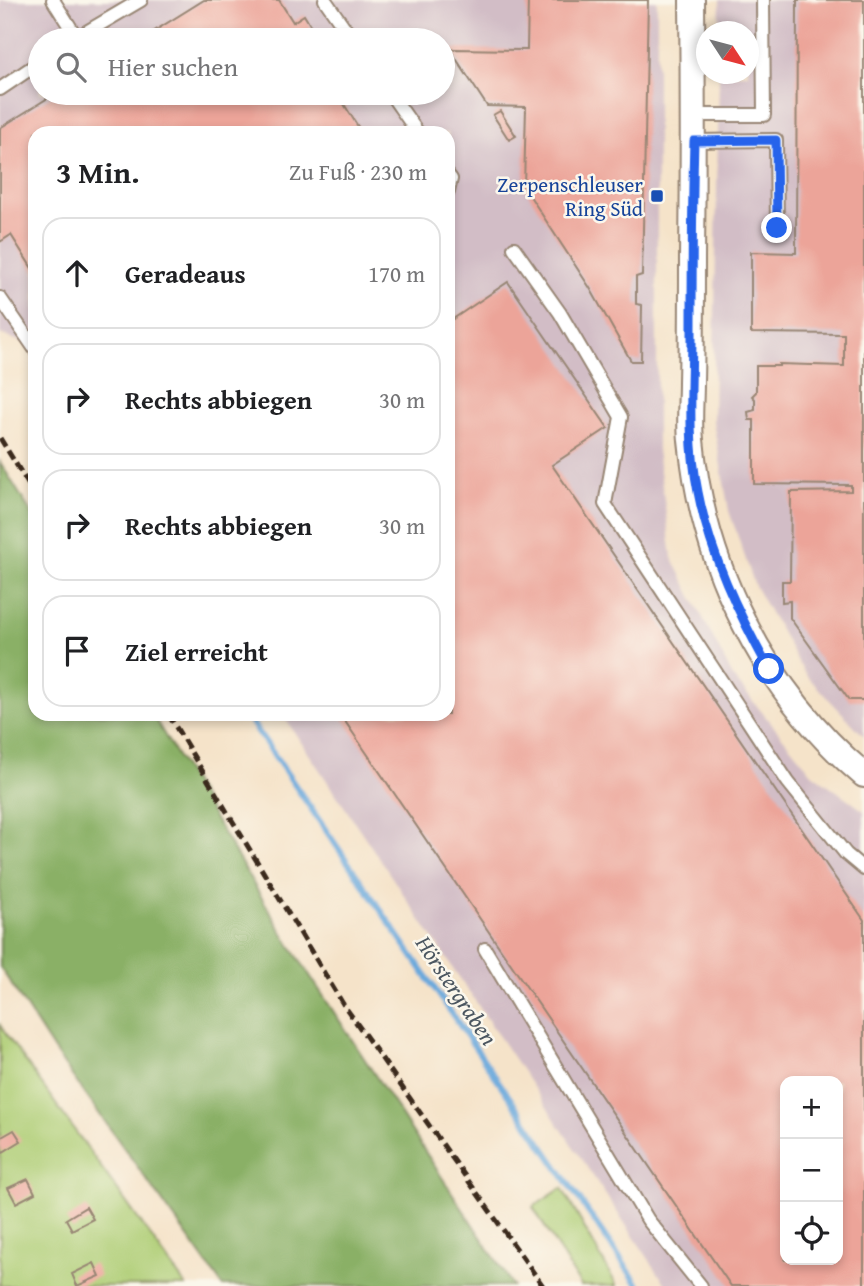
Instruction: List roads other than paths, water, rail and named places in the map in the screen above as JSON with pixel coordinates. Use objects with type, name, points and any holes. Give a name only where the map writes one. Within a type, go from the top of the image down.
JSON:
[{"type":"street","points":[[692,0],[694,141],[691,437],[698,492],[709,534],[743,622],[769,669],[823,735],[864,775]]},
{"type":"lane","points":[[53,0],[69,28]]},
{"type":"lane","points":[[94,28],[141,0]]},
{"type":"lane","points":[[325,0],[345,28]]},
{"type":"lane","points":[[693,114],[764,115],[763,0]]},
{"type":"lane","points":[[0,89],[28,70]]},
{"type":"lane","points":[[398,105],[413,126]]},
{"type":"lane","points":[[694,141],[776,140],[777,228]]},
{"type":"lane","points":[[514,248],[560,313],[621,417],[605,504],[788,782],[846,853],[864,869]]},
{"type":"lane","points":[[0,298],[28,339]]},
{"type":"lane","points":[[485,949],[648,1220],[701,1286]]},
{"type":"waterway","name":"Hörstergraben","points":[[251,721],[639,1286]]},
{"type":"railway","points":[[0,438],[28,484]]},
{"type":"railway","points":[[172,721],[343,1004],[543,1286]]},
{"type":"place","name":"Zerpenschleuser Ring Süd","points":[[657,196]]}]
